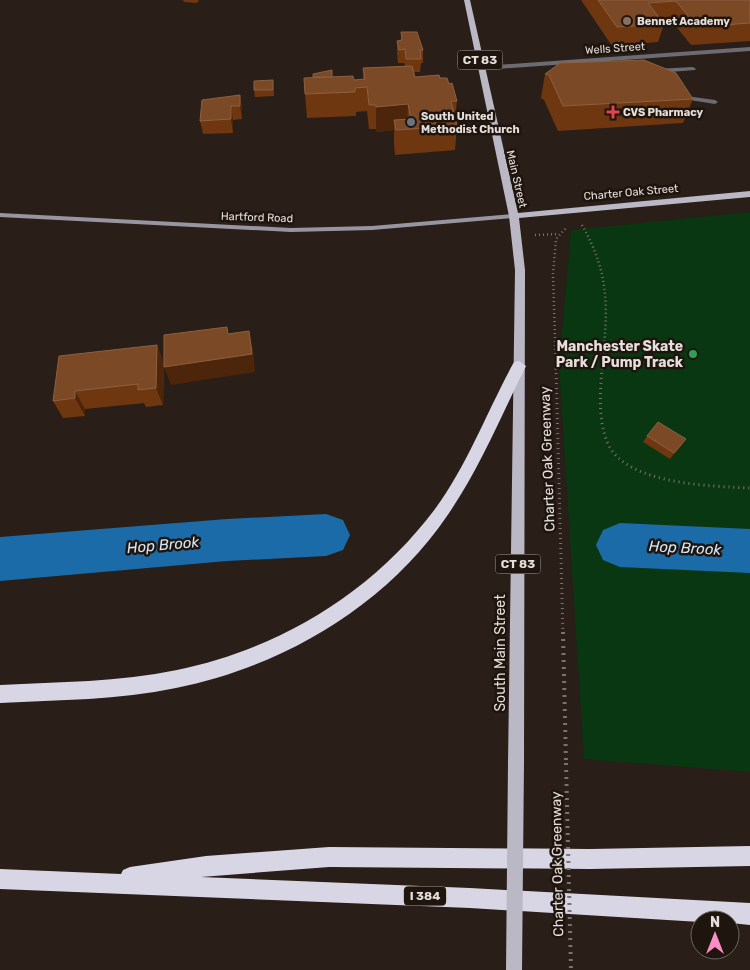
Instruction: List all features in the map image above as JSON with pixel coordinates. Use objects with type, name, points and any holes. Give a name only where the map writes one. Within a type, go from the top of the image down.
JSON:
[{"type":"highway","points":[[0,694],[119,687],[178,679],[250,657],[317,624],[345,606],[390,570],[410,550],[440,514],[453,494],[519,366]]},
{"type":"highway","points":[[99,882],[206,866],[329,857],[590,859],[750,856]]},
{"type":"highway","name":"I 384","points":[[0,879],[470,898],[750,914]]},
{"type":"main road","name":"Main Street","points":[[467,0],[514,216]]},
{"type":"main road","name":"Charter Oak Street","points":[[514,216],[750,194]]},
{"type":"main road","name":"Hartford Road","points":[[0,215],[291,230],[372,228],[514,216]]},
{"type":"main road","name":"South Main Street","points":[[514,216],[520,270],[514,970]]},
{"type":"street","name":"Wells Street","points":[[482,68],[750,48]]},
{"type":"street","points":[[644,72],[693,69]]},
{"type":"street","points":[[673,95],[715,102]]},
{"type":"path","points":[[517,236],[559,234],[568,228],[582,225],[604,280],[607,303],[602,421],[609,446],[624,460],[658,477],[681,482],[750,488]]},
{"type":"path","name":"Charter Oak Greenway","points":[[559,234],[554,247],[553,274],[571,970]]},
{"type":"green space","points":[[750,212],[750,772],[584,759],[559,366],[571,230]]},
{"type":"building","points":[[598,0],[750,0],[750,23],[697,27],[676,1],[648,3],[664,24],[617,27]]},
{"type":"building","points":[[401,32],[417,32],[423,50],[420,50],[421,59],[406,59],[405,49],[399,50],[397,41],[402,40]]},
{"type":"building","points":[[644,60],[676,73],[693,99],[563,106],[549,75],[545,74],[560,63]]},
{"type":"building","points":[[412,66],[415,77],[439,75],[440,78],[447,78],[449,84],[452,83],[457,101],[451,101],[457,126],[396,130],[394,120],[411,119],[408,104],[376,107],[376,105],[369,105],[367,87],[355,88],[355,92],[305,94],[304,78],[353,76],[354,80],[365,79],[363,68]]},
{"type":"building","points":[[332,70],[332,77],[313,77],[313,74]]},
{"type":"building","points":[[273,80],[273,90],[254,90],[254,81]]},
{"type":"building","points":[[240,95],[240,106],[231,106],[231,119],[200,121],[202,100]]},
{"type":"building","points":[[227,327],[228,334],[249,331],[252,354],[164,367],[164,335]]},
{"type":"building","points":[[157,345],[156,388],[138,390],[138,384],[75,391],[75,398],[53,401],[59,356]]},
{"type":"building","points":[[658,422],[686,439],[674,453],[647,436]]},
{"type":"waterway","name":"Hop Brook","points":[[0,559],[227,540],[326,535]]},
{"type":"waterway","name":"Hop Brook","points":[[620,545],[750,551]]},
{"type":"place","name":"Bennet Academy","points":[[627,21]]},
{"type":"place","name":"CVS Pharmacy","points":[[613,112]]},
{"type":"place","name":"South United Methodist Church","points":[[411,122]]},
{"type":"place","name":"Manchester Skate Park / Pump Track","points":[[693,354]]}]
